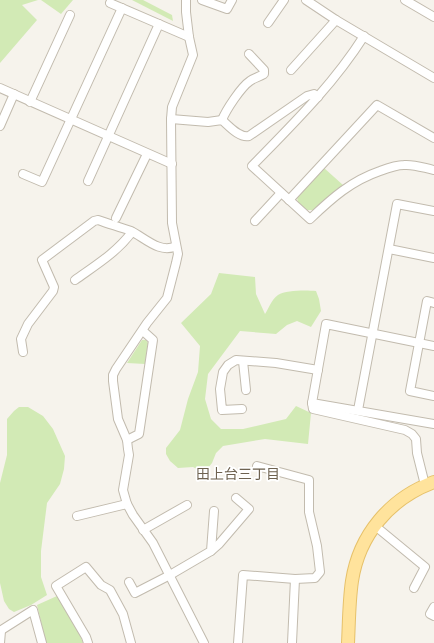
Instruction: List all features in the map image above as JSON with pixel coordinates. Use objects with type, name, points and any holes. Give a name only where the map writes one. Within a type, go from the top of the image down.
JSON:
[{"type":"main road","points":[[348,643],[352,581],[361,547],[367,535],[374,525],[397,502],[429,483]]},
{"type":"street","points":[[186,0],[189,37],[193,55],[172,107],[171,119],[172,223],[178,254],[166,298],[147,323],[113,375],[113,380],[118,418],[126,440],[129,455],[123,490],[127,504],[153,543],[204,643]]},
{"type":"street","points":[[202,0],[227,10],[232,0]]},
{"type":"street","points":[[268,23],[284,0]]},
{"type":"street","points":[[306,0],[336,20],[434,78]]},
{"type":"street","points":[[405,0],[434,17]]},
{"type":"street","points":[[110,3],[189,37]]},
{"type":"street","points":[[23,174],[42,182],[122,8]]},
{"type":"street","points":[[30,102],[70,15]]},
{"type":"street","points":[[291,70],[336,20]]},
{"type":"street","points":[[88,181],[159,24]]},
{"type":"street","points":[[364,36],[351,57],[318,97],[252,166],[310,219],[343,189],[373,173],[403,164],[434,170]]},
{"type":"street","points":[[222,120],[225,112],[244,86],[249,81],[264,74],[264,70],[249,54]]},
{"type":"street","points":[[0,88],[172,164]]},
{"type":"street","points":[[0,126],[14,94]]},
{"type":"street","points":[[171,119],[208,122],[222,120],[244,137],[249,136],[306,96],[314,94],[318,97]]},
{"type":"street","points":[[289,200],[377,105],[434,138]]},
{"type":"street","points":[[116,218],[147,154]]},
{"type":"street","points":[[255,221],[281,193]]},
{"type":"street","points":[[358,410],[397,204],[434,211]]},
{"type":"street","points":[[23,352],[21,339],[28,324],[53,291],[54,287],[42,260],[94,221],[98,220],[132,232],[158,247],[170,249],[176,246]]},
{"type":"street","points":[[75,280],[115,252],[132,232]]},
{"type":"street","points":[[389,249],[434,258]]},
{"type":"street","points":[[434,303],[427,301],[410,391],[434,396]]},
{"type":"street","points":[[429,483],[416,453],[416,439],[412,434],[405,430],[313,409],[312,403],[326,324],[434,346]]},
{"type":"street","points":[[126,440],[139,434],[154,340],[142,331]]},
{"type":"street","points":[[242,409],[222,410],[220,389],[223,372],[228,365],[236,360],[276,363],[318,370]]},
{"type":"street","points":[[243,361],[246,390]]},
{"type":"street","points":[[312,403],[434,424]]},
{"type":"street","points":[[238,643],[243,575],[295,579],[315,578],[320,572],[309,512],[309,480],[257,466]]},
{"type":"street","points":[[128,582],[135,593],[170,575],[211,551],[220,544],[249,510],[236,498]]},
{"type":"street","points":[[77,516],[127,504]]},
{"type":"street","points":[[143,530],[187,505]]},
{"type":"street","points":[[211,551],[214,511]]},
{"type":"street","points":[[374,525],[425,567],[414,588]]},
{"type":"street","points":[[88,643],[56,586],[86,567],[101,585],[110,590],[123,614],[131,643]]},
{"type":"street","points":[[292,643],[295,579]]},
{"type":"street","points":[[434,608],[430,614],[434,616]]},
{"type":"street","points":[[0,643],[0,631],[33,610],[42,643]]},
{"type":"green space","points":[[0,0],[38,0],[22,5],[37,20],[0,63]]},
{"type":"green space","points":[[41,0],[73,0],[61,14]]},
{"type":"green space","points":[[132,0],[143,0],[172,15],[173,21]]},
{"type":"green space","points":[[324,168],[343,185],[313,210],[307,210],[298,203],[297,197]]},
{"type":"green space","points":[[219,273],[255,277],[256,294],[265,314],[278,295],[286,292],[307,290],[316,291],[321,311],[311,327],[297,321],[287,325],[276,334],[240,331],[208,374],[205,399],[211,419],[221,429],[243,429],[286,419],[296,406],[311,413],[308,444],[265,439],[223,446],[216,453],[212,463],[204,473],[193,467],[178,468],[170,461],[166,454],[166,448],[180,430],[188,399],[198,372],[200,346],[181,323],[211,294]]},
{"type":"green space","points":[[142,340],[146,340],[148,343],[145,364],[127,363]]},
{"type":"green space","points":[[19,407],[28,407],[43,416],[53,429],[65,456],[64,469],[60,484],[47,503],[41,551],[41,577],[47,595],[31,605],[14,612],[9,609],[4,601],[0,583],[0,483],[7,455],[7,419]]},
{"type":"green space","points":[[57,596],[77,628],[83,643],[46,643],[37,605]]},
{"type":"district","name":"田上台三丁目","points":[[238,474]]}]
